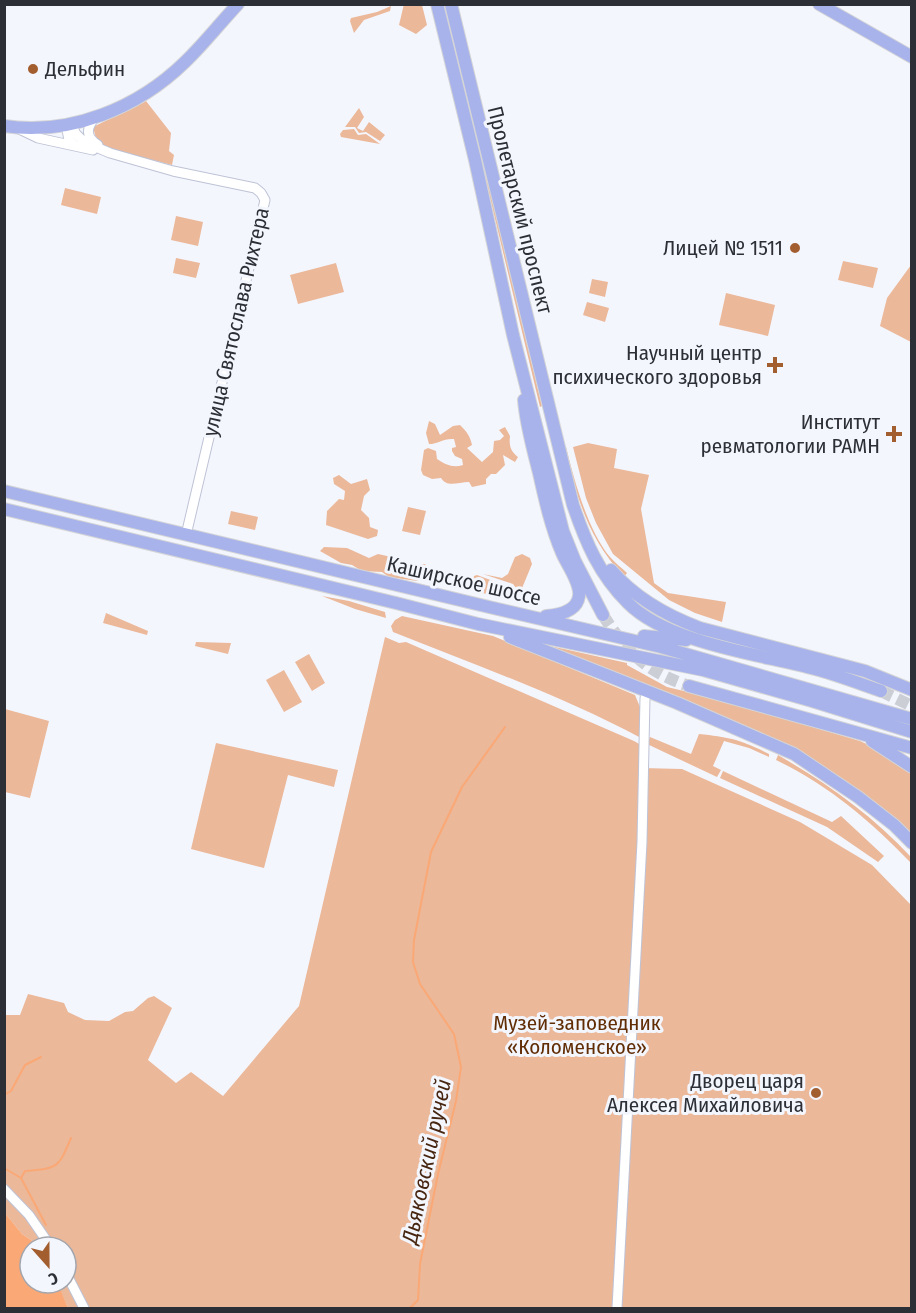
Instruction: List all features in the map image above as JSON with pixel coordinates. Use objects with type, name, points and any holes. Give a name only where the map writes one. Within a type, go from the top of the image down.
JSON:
[{"type":"main road","points":[[10,127],[50,128],[68,124],[96,116],[145,95],[185,62],[238,4]]},
{"type":"main road","name":"Пролетарский проспект","points":[[437,4],[475,160],[500,279],[563,531],[575,561],[603,615]]},
{"type":"main road","name":"Пролетарский проспект","points":[[451,4],[530,332],[588,548],[597,565],[629,604],[648,618],[669,629],[709,643]]},
{"type":"main road","points":[[819,4],[912,57]]},
{"type":"main road","points":[[522,369],[525,417],[549,514],[557,541],[577,585],[579,596],[575,604],[562,614],[527,616]]},
{"type":"main road","name":"Каширское шоссе","points":[[4,491],[527,616],[595,630],[912,718]]},
{"type":"main road","name":"Каширское шоссе","points":[[4,509],[478,624],[703,670],[912,732]]},
{"type":"main road","points":[[580,525],[617,578],[658,610],[700,628],[865,671],[912,690]]},
{"type":"main road","points":[[478,624],[677,703],[794,754],[858,797],[894,825],[912,843]]},
{"type":"main road","points":[[595,630],[709,643],[814,668],[881,691]]},
{"type":"main road","points":[[689,686],[912,748]]},
{"type":"main road","points":[[858,733],[912,767]]},
{"type":"street","points":[[96,116],[88,128],[89,138],[110,153]]},
{"type":"street","points":[[68,124],[84,142],[110,153]]},
{"type":"street","points":[[68,124],[69,140],[77,147]]},
{"type":"street","points":[[10,127],[38,138],[110,153]]},
{"type":"street","name":"улица Святослава Рихтера","points":[[110,153],[173,171],[255,188],[265,200],[186,535]]},
{"type":"street","points":[[616,678],[627,688],[645,698],[661,703],[677,703]]},
{"type":"street","points":[[616,1308],[642,842],[645,698]]},
{"type":"street","points":[[4,1189],[29,1215],[43,1235]]},
{"type":"green space","points":[[404,4],[422,5],[427,25],[416,34],[399,25]]},
{"type":"green space","points":[[444,5],[447,5],[542,406],[540,407]]},
{"type":"green space","points":[[391,6],[390,11],[364,20],[354,33],[351,18]]},
{"type":"green space","points":[[146,101],[171,133],[169,151],[174,155],[172,165],[98,146],[93,127]]},
{"type":"green space","points":[[359,108],[364,117],[357,128],[363,131],[369,122],[385,135],[380,141],[366,132],[359,133],[355,127],[345,127]]},
{"type":"green space","points":[[354,129],[358,135],[366,134],[380,144],[341,137],[343,130]]},
{"type":"green space","points":[[65,188],[101,197],[97,214],[61,205]]},
{"type":"green space","points":[[176,216],[203,222],[198,246],[171,240]]},
{"type":"green space","points":[[176,258],[200,263],[196,278],[173,273]]},
{"type":"green space","points":[[843,261],[878,268],[873,288],[838,280]]},
{"type":"green space","points":[[336,263],[344,292],[298,304],[290,275]]},
{"type":"green space","points":[[911,265],[911,342],[880,326],[887,298]]},
{"type":"green space","points":[[592,279],[608,282],[605,297],[589,293]]},
{"type":"green space","points":[[726,293],[775,305],[768,336],[719,325]]},
{"type":"green space","points":[[587,302],[609,308],[605,322],[583,315]]},
{"type":"green space","points":[[429,421],[435,424],[440,435],[453,426],[460,425],[468,434],[472,445],[467,448],[482,462],[493,452],[494,441],[504,436],[499,430],[505,427],[510,436],[512,450],[518,457],[515,462],[503,455],[505,465],[496,474],[491,474],[486,479],[486,484],[472,487],[469,482],[450,484],[441,478],[432,479],[423,475],[421,470],[424,450],[428,448],[436,451],[437,459],[443,463],[453,466],[463,465],[462,459],[455,456],[452,451],[452,448],[456,447],[454,439],[429,444],[426,433]]},
{"type":"green space","points":[[588,443],[617,449],[614,468],[649,475],[641,509],[654,583],[668,593],[726,602],[722,622],[695,613],[669,600],[613,554],[596,523],[586,498],[573,447]]},
{"type":"green space","points":[[566,447],[578,489],[595,533],[612,559],[627,573],[624,577],[601,547],[586,518],[570,469]]},
{"type":"green space","points":[[339,475],[351,484],[367,479],[370,490],[364,496],[361,510],[369,518],[370,527],[378,530],[377,536],[368,539],[326,525],[327,511],[339,499],[344,500],[345,491],[334,484],[333,478]]},
{"type":"green space","points":[[408,507],[426,511],[420,535],[402,531]]},
{"type":"green space","points":[[231,511],[258,517],[255,530],[228,524]]},
{"type":"green space","points":[[324,547],[347,548],[369,558],[378,554],[396,558],[403,564],[425,564],[433,575],[417,581],[389,577],[382,572],[362,571],[352,565],[341,563],[320,551]]},
{"type":"green space","points":[[522,554],[530,558],[532,564],[520,593],[513,584],[483,574],[502,578],[508,574],[515,557]]},
{"type":"green space","points":[[477,575],[512,588],[518,599],[476,592],[471,583]]},
{"type":"green space","points":[[322,596],[349,601],[385,612],[386,618],[355,609]]},
{"type":"green space","points":[[106,613],[148,631],[147,635],[103,623]]},
{"type":"green space","points":[[402,616],[493,636],[635,695],[640,707],[641,738],[550,695],[393,632],[391,626]]},
{"type":"green space","name":"Музей-заповедник «Коломенское»","points":[[385,637],[399,643],[406,642],[634,741],[641,745],[642,768],[682,769],[800,822],[872,865],[911,905],[911,1308],[68,1308],[62,1295],[78,1295],[78,1235],[24,1235],[5,1213],[4,1015],[20,1015],[28,994],[64,1003],[68,1012],[85,1020],[109,1021],[125,1012],[133,1011],[148,998],[154,996],[172,1008],[148,1060],[176,1083],[191,1072],[223,1096],[299,1006]]},
{"type":"green space","points":[[196,642],[231,643],[228,654],[195,646]]},
{"type":"green space","points":[[555,647],[627,663],[667,687],[726,701],[860,741],[877,749],[911,771],[911,839],[850,785],[818,763],[782,743],[554,649]]},
{"type":"green space","points":[[309,654],[325,683],[312,691],[295,662]]},
{"type":"green space","points":[[284,670],[302,702],[284,712],[266,680]]},
{"type":"green space","points":[[5,709],[49,721],[30,798],[5,792]]},
{"type":"green space","points":[[699,734],[743,742],[769,754],[769,757],[724,741],[713,766],[721,770],[717,777],[647,744],[650,737],[691,754]]},
{"type":"green space","points":[[216,743],[338,770],[334,787],[288,775],[264,868],[191,849]]},
{"type":"green space","points":[[778,755],[832,789],[865,814],[911,857],[911,863],[848,805],[813,781],[776,760]]},
{"type":"green space","points":[[723,771],[832,822],[841,816],[884,856],[878,862],[827,827],[720,778]]},
{"type":"shaded area","points":[[5,1213],[24,1235],[18,1235],[18,1295],[63,1295],[68,1308],[5,1308]]},
{"type":"waterway","name":"Дьяковский ручей","points":[[410,1308],[418,1300],[420,1264],[438,1174],[456,1101],[461,1067],[454,1034],[420,984],[413,962],[414,940],[431,852],[462,787],[505,727]]},
{"type":"waterway","points":[[4,1095],[11,1091],[25,1065],[41,1057]]},
{"type":"waterway","points":[[21,1178],[25,1171],[56,1165],[71,1138]]},
{"type":"waterway","points":[[4,1168],[21,1178],[46,1225]]},
{"type":"tunnel","points":[[603,615],[620,640],[639,659],[661,674],[689,686]]},
{"type":"tunnel","points":[[881,691],[912,706]]},
{"type":"place","name":"Дельфин","points":[[33,69]]},
{"type":"place","name":"Лицей № 1511","points":[[795,248]]},
{"type":"place","name":"Научный центр психического здоровья","points":[[775,365]]},
{"type":"place","name":"Институт ревматологии РАМН","points":[[894,434]]},
{"type":"place","name":"Дворец царя Алексея Михайловича","points":[[816,1093]]}]
